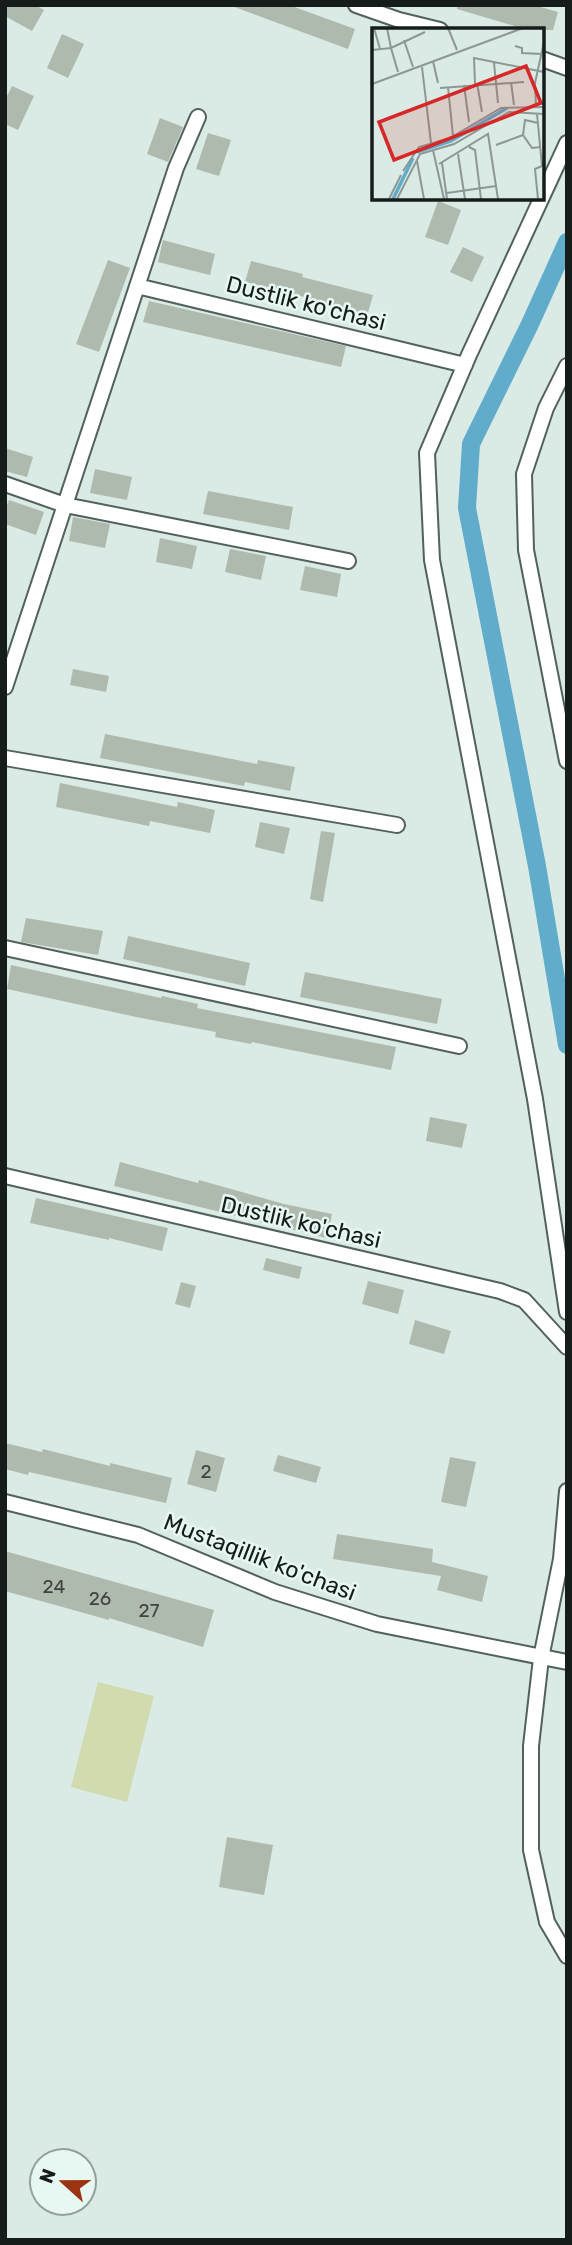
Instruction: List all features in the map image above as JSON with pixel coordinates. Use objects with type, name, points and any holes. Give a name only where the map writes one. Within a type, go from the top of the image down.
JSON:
[{"type":"street","points":[[356,5],[432,28]]},
{"type":"street","points":[[544,60],[567,68]]},
{"type":"street","points":[[5,687],[176,168],[198,117]]},
{"type":"street","points":[[544,193],[567,143]]},
{"type":"street","points":[[541,200],[427,453],[432,560],[536,1099],[567,1312]]},
{"type":"street","name":"Dustlik ko'chasi","points":[[137,286],[465,365]]},
{"type":"street","points":[[567,366],[546,408],[524,474],[526,550],[567,761]]},
{"type":"street","points":[[5,484],[65,505],[348,561]]},
{"type":"street","points":[[5,758],[397,825]]},
{"type":"street","points":[[5,948],[459,1046]]},
{"type":"street","name":"Dustlik ko'chasi","points":[[5,1176],[500,1291],[524,1300],[567,1347]]},
{"type":"street","points":[[567,1491],[561,1559],[541,1658],[531,1745],[531,1850],[547,1922],[567,1956]]},
{"type":"street","name":"Mustaqillik ko'chasi","points":[[5,1502],[138,1535],[275,1592],[377,1624],[567,1662]]},
{"type":"green space","points":[[98,1682],[154,1696],[127,1802],[71,1787]]},
{"type":"building","points":[[5,5],[35,5],[44,10],[32,31],[5,16]]},
{"type":"building","points":[[229,5],[289,5],[355,29],[348,49]]},
{"type":"building","points":[[457,5],[534,5],[558,12],[553,30],[544,30],[521,28],[457,9]]},
{"type":"building","points":[[62,34],[84,44],[68,78],[47,68]]},
{"type":"building","points":[[12,86],[34,96],[18,130],[5,124],[5,100]]},
{"type":"building","points":[[160,118],[183,127],[168,162],[147,154]]},
{"type":"building","points":[[208,133],[231,140],[219,176],[196,169]]},
{"type":"building","points":[[438,201],[461,210],[448,245],[425,237]]},
{"type":"building","points":[[163,240],[215,254],[210,275],[158,262]]},
{"type":"building","points":[[463,247],[484,257],[472,282],[450,272]]},
{"type":"building","points":[[108,260],[130,268],[99,352],[76,344]]},
{"type":"building","points":[[251,261],[373,295],[367,316],[245,282]]},
{"type":"building","points":[[149,301],[346,346],[341,367],[143,322]]},
{"type":"building","points":[[5,448],[33,457],[27,477],[5,471]]},
{"type":"building","points":[[95,469],[132,477],[127,500],[90,493]]},
{"type":"building","points":[[208,491],[293,507],[289,530],[203,514]]},
{"type":"building","points":[[9,500],[44,512],[36,535],[5,524],[5,510]]},
{"type":"building","points":[[73,517],[110,524],[105,548],[69,541]]},
{"type":"building","points":[[160,538],[197,546],[192,569],[156,562]]},
{"type":"building","points":[[230,549],[266,556],[261,580],[225,572]]},
{"type":"building","points":[[305,566],[341,574],[337,597],[300,590]]},
{"type":"building","points":[[73,669],[109,676],[106,692],[70,685]]},
{"type":"building","points":[[105,734],[257,764],[258,760],[295,767],[290,791],[245,782],[244,786],[100,758]]},
{"type":"building","points":[[60,783],[177,807],[178,802],[215,810],[210,833],[150,821],[149,826],[56,807]]},
{"type":"building","points":[[260,822],[290,828],[284,854],[255,847]]},
{"type":"building","points":[[321,831],[335,833],[323,902],[310,899]]},
{"type":"building","points":[[26,918],[103,931],[98,955],[21,942]]},
{"type":"building","points":[[128,936],[250,963],[245,986],[123,959]]},
{"type":"building","points":[[11,965],[198,1004],[197,1008],[396,1047],[391,1070],[215,1037],[216,1032],[7,989]]},
{"type":"building","points":[[305,972],[442,999],[437,1024],[300,997]]},
{"type":"building","points":[[430,1117],[467,1124],[462,1148],[426,1141]]},
{"type":"building","points":[[120,1162],[332,1214],[327,1238],[114,1186]]},
{"type":"building","points":[[36,1198],[168,1228],[162,1251],[30,1223]]},
{"type":"building","points":[[266,1258],[302,1267],[299,1279],[263,1270]]},
{"type":"building","points":[[368,1281],[404,1290],[398,1314],[362,1304]]},
{"type":"building","points":[[181,1282],[196,1286],[190,1308],[175,1304]]},
{"type":"building","points":[[415,1320],[451,1331],[444,1354],[409,1344]]},
{"type":"building","points":[[5,1443],[172,1478],[166,1503],[5,1469]]},
{"type":"building","points":[[196,1450],[225,1458],[216,1492],[187,1484]]},
{"type":"building","points":[[278,1455],[321,1467],[316,1483],[273,1471]]},
{"type":"building","points":[[450,1457],[476,1462],[466,1507],[441,1502]]},
{"type":"building","points":[[337,1534],[433,1549],[432,1562],[488,1576],[482,1602],[437,1590],[441,1576],[333,1559]]},
{"type":"building","points":[[5,1551],[214,1610],[203,1647],[109,1618],[5,1591]]},
{"type":"building","points":[[227,1837],[273,1845],[264,1895],[219,1887]]},
{"type":"waterway","points":[[567,242],[471,444],[467,508],[537,866],[567,1045]]}]
